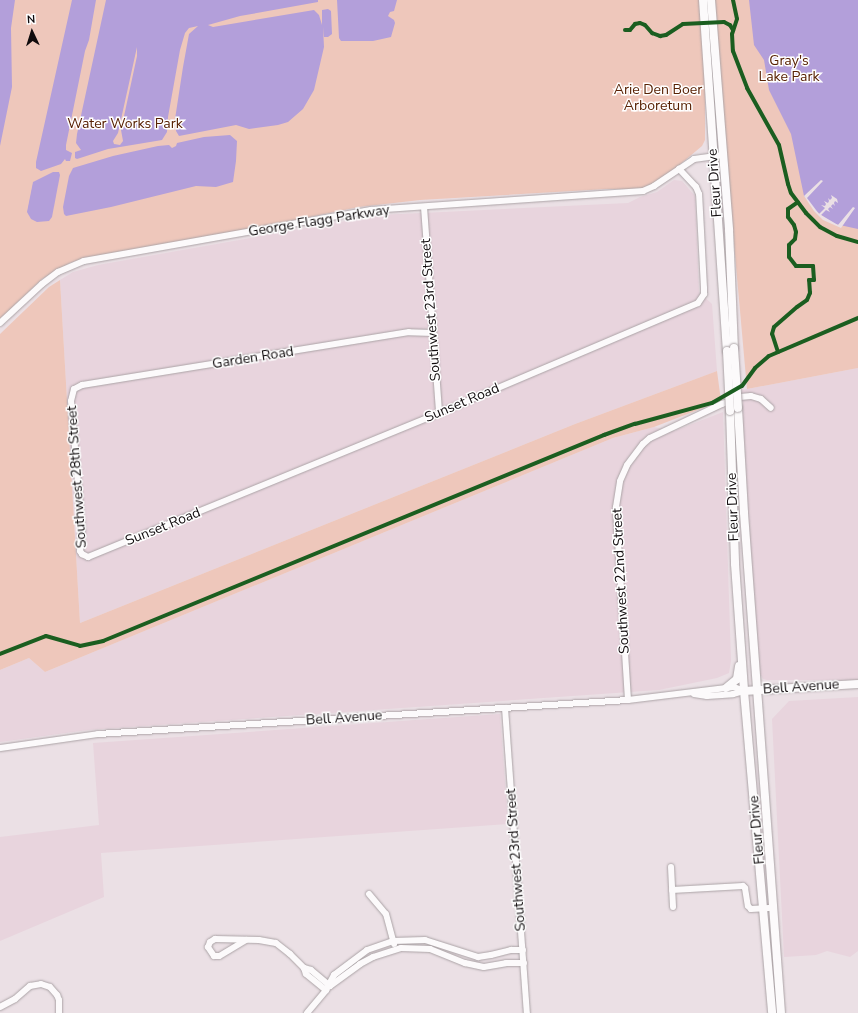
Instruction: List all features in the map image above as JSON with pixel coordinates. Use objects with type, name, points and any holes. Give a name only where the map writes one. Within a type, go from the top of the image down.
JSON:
[{"type":"main road","name":"Fleur Drive","points":[[703,0],[713,156],[731,350]]},
{"type":"main road","name":"Fleur Drive","points":[[711,0],[723,155],[734,410],[781,1013]]},
{"type":"main road","name":"Fleur Drive","points":[[734,410],[735,564],[744,691],[772,1013]]},
{"type":"main road","points":[[726,688],[733,683],[738,674],[741,641]]},
{"type":"main road","name":"Bell Avenue","points":[[744,691],[858,684]]},
{"type":"street","name":"George Flagg Parkway","points":[[0,323],[42,284],[58,272],[84,261],[343,214],[633,192],[654,186],[694,159],[723,155]]},
{"type":"street","name":"Sunset Road","points":[[92,556],[439,413],[698,303],[704,294],[700,194],[696,187],[679,169]]},
{"type":"street","name":"Southwest 23rd Street","points":[[424,207],[439,413]]},
{"type":"street","name":"Garden Road","points":[[74,390],[82,385],[409,332],[433,333]]},
{"type":"street","name":"Southwest 28th Street","points":[[74,390],[71,401],[82,529],[80,551],[84,557],[92,556]]},
{"type":"street","name":"Southwest 22nd Street","points":[[628,700],[616,507],[620,481],[627,465],[643,444],[650,438],[728,402],[751,396],[761,399],[771,408]]},
{"type":"street","name":"Bell Avenue","points":[[0,748],[98,734],[628,700],[734,687],[744,691]]},
{"type":"street","name":"Bell Avenue","points":[[688,693],[707,696],[735,694],[744,691]]},
{"type":"street","name":"Southwest 23rd Street","points":[[505,708],[527,1013]]},
{"type":"street","points":[[671,866],[673,907]]},
{"type":"street","points":[[672,890],[742,886],[745,888],[748,906],[751,909],[773,908]]},
{"type":"street","points":[[369,894],[386,914],[395,949]]},
{"type":"street","points":[[246,940],[219,956],[214,956],[208,948],[210,942],[215,939],[259,940],[276,943],[283,947],[304,968],[306,974],[328,987]]},
{"type":"street","points":[[306,1013],[328,987],[334,975],[375,946],[393,941],[426,940],[478,957],[491,956],[511,950],[523,950]]},
{"type":"street","points":[[328,987],[360,964],[395,949],[421,948],[440,952],[471,965],[484,967],[506,963],[524,963]]},
{"type":"street","points":[[456,959],[459,951]]},
{"type":"street","points":[[0,1007],[14,999],[30,986],[41,984],[50,987],[57,995],[59,1000],[59,1013]]},
{"type":"shaded area","points":[[0,0],[15,0],[11,28],[12,87],[0,146]]},
{"type":"shaded area","points":[[72,0],[96,0],[89,40],[85,51],[66,145],[66,150],[72,153],[70,161],[66,161],[65,159],[61,164],[41,171],[36,168],[36,162]]},
{"type":"shaded area","points":[[106,0],[318,0],[318,2],[240,16],[208,25],[213,27],[314,10],[319,15],[322,25],[322,10],[328,9],[331,11],[332,34],[328,37],[324,37],[323,27],[324,47],[314,90],[303,109],[288,122],[249,129],[236,125],[179,136],[176,131],[175,119],[183,67],[189,34],[198,26],[189,28],[185,33],[180,50],[168,117],[167,132],[162,140],[108,149],[77,159],[75,158],[75,152],[81,150],[76,143]],"holes":[[[137,47],[137,56],[121,130],[123,141],[120,145],[114,144],[113,141],[118,133]]]},
{"type":"shaded area","points":[[337,0],[397,0],[394,11],[390,12],[388,16],[394,20],[395,23],[391,37],[373,41],[341,41],[339,38]]},
{"type":"shaded area","points":[[749,0],[858,0],[858,229],[835,224],[825,218],[815,210],[804,196],[791,134],[769,90],[764,60],[754,45]]},
{"type":"shaded area","points":[[230,135],[237,141],[233,182],[216,187],[196,186],[111,207],[66,216],[64,214],[63,207],[69,176],[73,168],[113,156],[158,146],[169,145],[172,148],[176,146],[177,143],[204,137]]},
{"type":"shaded area","points":[[53,172],[59,172],[60,175],[52,217],[49,221],[37,222],[31,219],[27,212],[33,182]]},
{"type":"shaded area","points":[[674,180],[682,181],[695,196],[699,292],[712,304],[717,371],[575,424],[80,623],[60,280],[73,272],[98,265],[380,215],[628,203],[640,197],[657,192]]},
{"type":"shaded area","points":[[858,368],[858,680],[763,679],[759,672],[738,408],[743,406],[742,390]]},
{"type":"shaded area","points":[[723,412],[731,661],[729,673],[717,678],[659,690],[88,730],[0,742],[0,670],[29,658],[45,672],[613,438],[654,427],[674,431]]},
{"type":"shaded area","points":[[858,697],[858,951],[850,957],[827,951],[816,955],[784,957],[772,719],[789,701]]},
{"type":"shaded area","points":[[500,714],[508,824],[101,853],[104,897],[0,941],[0,837],[99,825],[93,743]]},
{"type":"green space","name":"Water Works Park","points":[[0,0],[700,0],[705,86],[705,140],[702,146],[665,177],[654,184],[639,189],[607,189],[420,200],[359,207],[230,233],[84,258],[70,263],[42,279],[0,319]]},
{"type":"green space","name":"Gray's Lake Park","points":[[715,0],[858,0],[858,368],[747,389],[727,165]]},
{"type":"green space","points":[[60,280],[80,623],[575,424],[717,371],[721,401],[654,427],[613,438],[45,672],[29,658],[0,670],[0,334],[49,287]]},
{"type":"pier","points":[[821,180],[823,181],[807,198],[819,214],[825,208],[821,205],[825,206],[826,204],[824,201],[828,203],[828,198],[830,200],[832,198],[831,195],[837,199],[838,203],[835,201],[835,206],[833,204],[831,206],[833,209],[830,207],[828,209],[830,212],[826,210],[821,215],[838,225],[853,207],[855,208],[841,228],[823,220],[814,211],[804,196]]},
{"type":"cycle path","points":[[733,0],[737,19],[732,34],[733,51],[747,88],[779,145],[791,193],[806,213],[820,227],[837,236],[858,242]]},
{"type":"cycle path","points":[[625,30],[630,30],[635,24],[640,23],[645,25],[652,33],[660,36],[666,35],[683,24],[724,22],[730,25],[733,30]]},
{"type":"cycle path","points":[[778,352],[772,334],[774,327],[807,300],[810,293],[809,280],[814,280],[813,266],[796,266],[789,257],[789,245],[795,239],[796,232],[794,225],[788,217],[788,209],[798,202]]},
{"type":"cycle path","points":[[0,654],[46,636],[80,646],[103,641],[604,435],[635,424],[712,403],[742,386],[755,368],[769,356],[858,318]]},
{"type":"park label","name":"Arie Den Boer Arboretum","points":[[658,98]]}]
